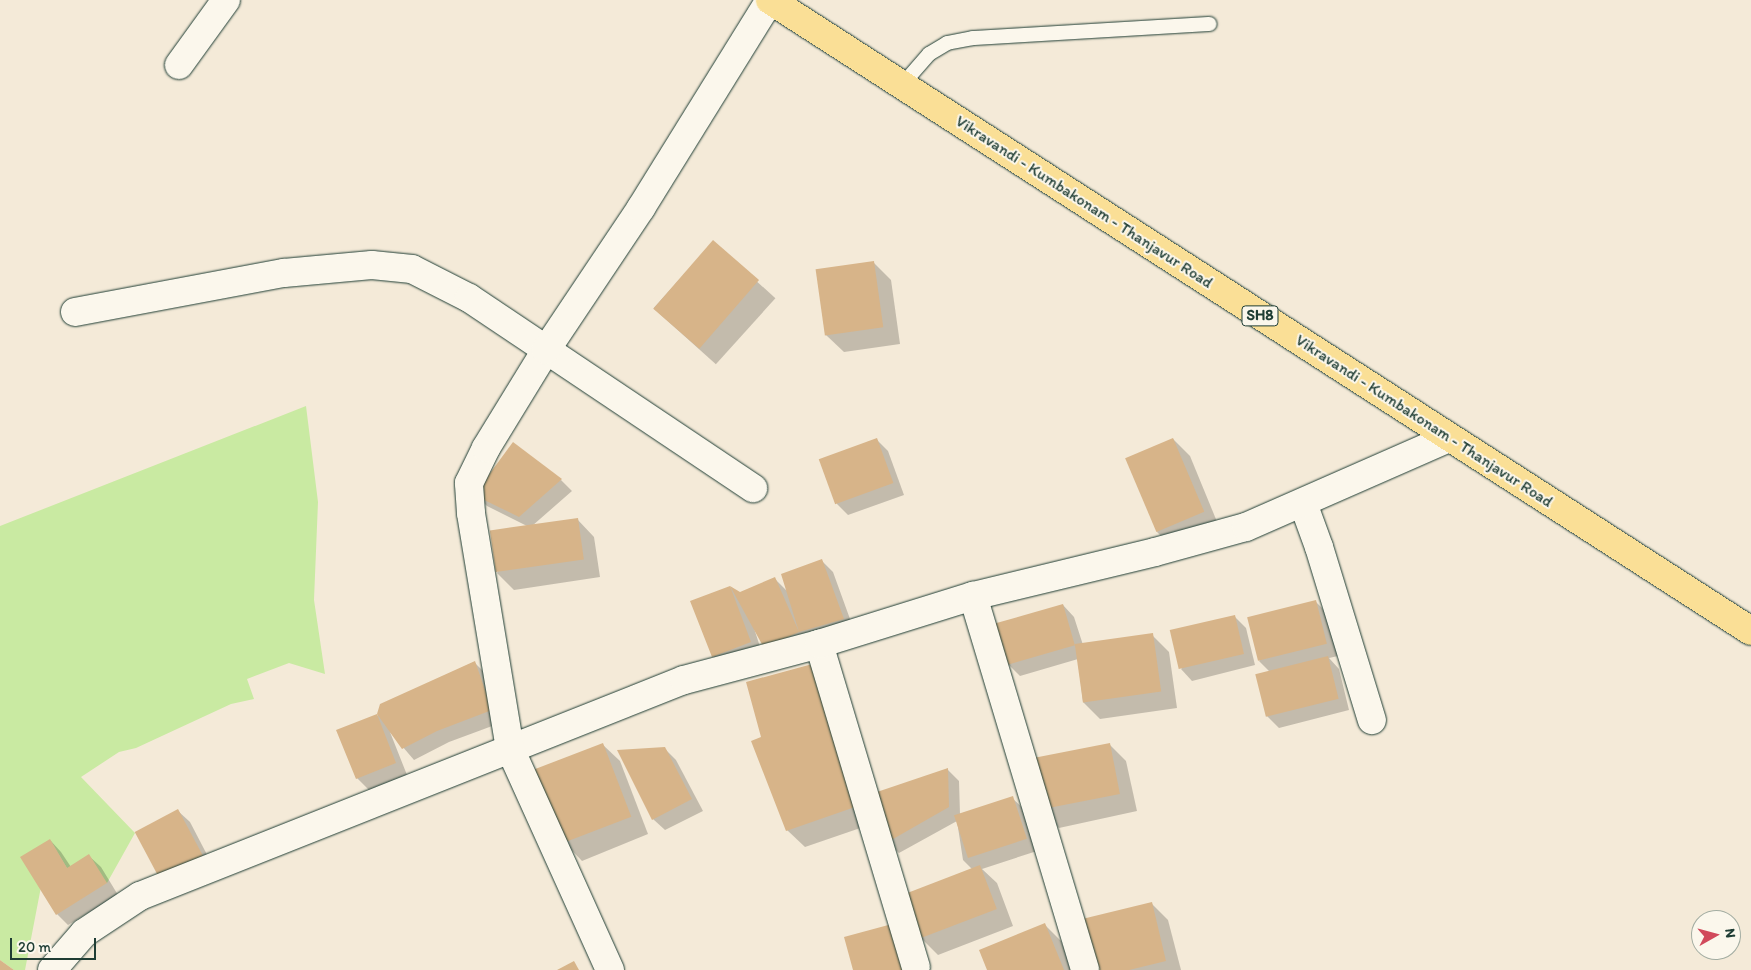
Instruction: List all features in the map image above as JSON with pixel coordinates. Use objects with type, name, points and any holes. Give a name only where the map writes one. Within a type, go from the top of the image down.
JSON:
[{"type":"main road","name":"Vikravandi - Kumbakonam - Thanjavur Road","points":[[770,0],[1751,631]]},
{"type":"street","points":[[179,65],[226,0]]},
{"type":"street","points":[[610,970],[510,749],[471,513],[469,482],[486,448],[546,350],[641,208],[770,0]]},
{"type":"street","points":[[75,312],[284,273],[372,265],[412,269],[469,298],[754,488]]},
{"type":"street","points":[[52,970],[84,932],[140,896],[684,680],[819,644],[973,596],[1155,552],[1246,527],[1449,438]]},
{"type":"street","points":[[1303,503],[1319,547],[1372,720]]},
{"type":"street","points":[[973,596],[1085,970]]},
{"type":"street","points":[[819,644],[916,967]]},
{"type":"lane","points":[[902,85],[929,54],[947,43],[973,38],[1210,24]]},
{"type":"green space","points":[[306,406],[318,502],[314,600],[325,674],[289,663],[247,679],[254,699],[231,704],[136,748],[119,752],[81,777],[135,833],[107,883],[67,868],[50,840],[25,970],[14,970],[0,960],[0,526]]},
{"type":"building","points":[[713,240],[759,280],[699,349],[653,309]]},
{"type":"building","points":[[874,261],[883,327],[825,336],[816,269]]},
{"type":"building","points":[[877,438],[893,483],[835,504],[819,459]]},
{"type":"building","points":[[1173,438],[1204,512],[1156,532],[1125,458]]},
{"type":"building","points":[[513,442],[562,479],[519,517],[474,495]]},
{"type":"building","points":[[578,518],[584,560],[496,572],[490,530]]},
{"type":"building","points":[[822,559],[844,619],[799,632],[781,574]]},
{"type":"building","points":[[775,577],[799,632],[764,648],[730,586],[740,592]]},
{"type":"building","points":[[730,586],[751,642],[712,657],[690,601]]},
{"type":"building","points":[[1316,600],[1327,644],[1258,661],[1247,617]]},
{"type":"building","points":[[1063,604],[1075,645],[1007,665],[995,624]]},
{"type":"building","points":[[1235,615],[1244,654],[1179,669],[1170,630]]},
{"type":"building","points":[[1153,633],[1161,691],[1083,702],[1075,644]]},
{"type":"building","points":[[1328,656],[1339,699],[1266,717],[1255,674]]},
{"type":"building","points":[[475,661],[492,710],[437,731],[402,749],[377,714],[380,704]]},
{"type":"building","points":[[816,663],[855,807],[786,831],[751,741],[761,737],[746,682]]},
{"type":"building","points":[[377,714],[396,763],[356,779],[336,730]]},
{"type":"building","points":[[603,743],[631,817],[562,843],[534,770]]},
{"type":"building","points":[[1110,743],[1120,794],[1039,810],[1030,759]]},
{"type":"building","points":[[665,747],[692,799],[652,820],[617,750]]},
{"type":"building","points":[[948,768],[949,807],[886,843],[874,793]]},
{"type":"building","points":[[1013,796],[1027,839],[968,858],[954,815]]},
{"type":"building","points":[[178,809],[204,858],[161,881],[135,832]]},
{"type":"building","points":[[50,839],[67,868],[89,854],[107,883],[56,915],[20,857]]},
{"type":"building","points":[[980,865],[997,909],[920,938],[903,894]]},
{"type":"building","points":[[1152,902],[1166,961],[1129,970],[1086,970],[1074,921]]},
{"type":"building","points":[[1045,923],[1064,970],[987,970],[979,950]]},
{"type":"building","points":[[892,924],[904,970],[853,970],[844,937]]},
{"type":"building","points":[[0,960],[14,970],[0,970]]},
{"type":"building","points":[[574,961],[579,970],[557,970]]}]
